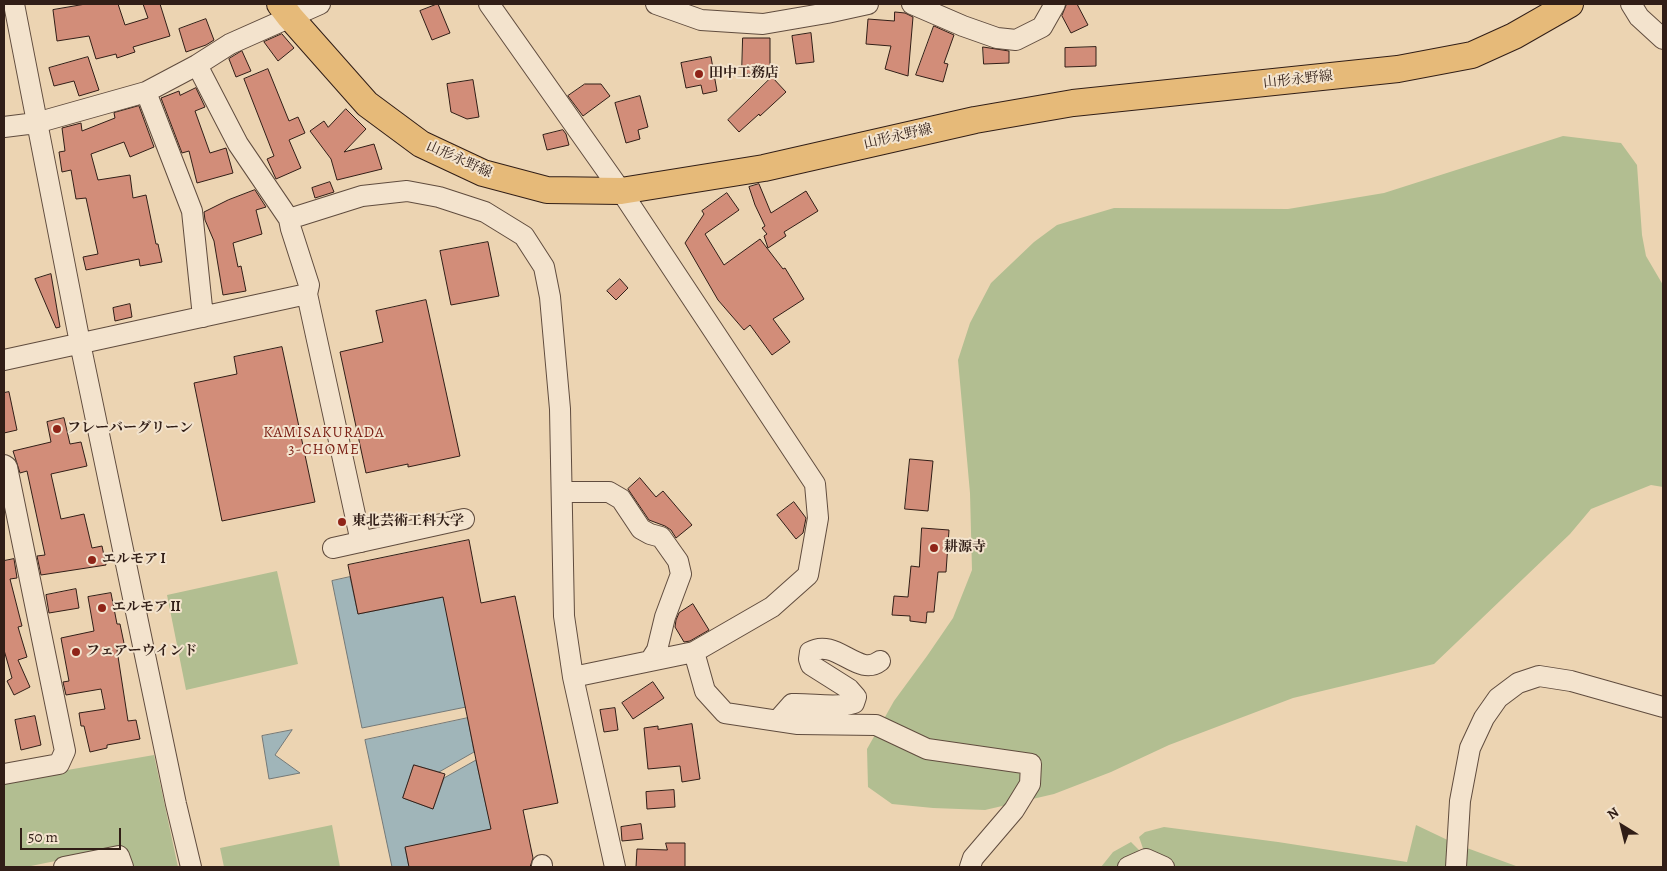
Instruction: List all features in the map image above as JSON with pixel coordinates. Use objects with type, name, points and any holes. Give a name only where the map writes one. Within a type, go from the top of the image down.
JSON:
[{"type":"main road","name":"山形永野線","points":[[284,10],[367,104],[421,144],[483,173],[547,190],[621,191],[764,168],[974,120],[1073,103],[1398,70],[1472,55],[1514,36],[1570,4]]},
{"type":"street","points":[[14,4],[80,343],[176,804],[191,867]]},
{"type":"street","points":[[4,127],[36,123],[146,92],[197,66],[284,10],[320,4]]},
{"type":"street","points":[[488,4],[621,191],[815,484],[818,518],[808,575],[772,607],[694,652],[573,677]]},
{"type":"street","points":[[656,4],[701,20],[763,24],[868,4]]},
{"type":"street","points":[[912,4],[997,38],[1016,40],[1042,27],[1056,4]]},
{"type":"street","points":[[1631,4],[1639,17],[1663,39]]},
{"type":"street","points":[[197,66],[238,144],[289,219],[309,285],[307,294],[360,542]]},
{"type":"street","points":[[146,92],[192,211],[203,318]]},
{"type":"street","points":[[289,219],[362,196],[407,191],[439,197],[485,212],[524,236],[544,267],[550,297],[560,409],[564,616],[573,677],[615,867]]},
{"type":"street","points":[[4,360],[307,294]]},
{"type":"street","points":[[4,465],[7,467],[65,751],[59,764],[4,774]]},
{"type":"street","points":[[562,492],[609,492],[621,499],[642,528],[650,534],[661,537],[678,561],[681,574],[657,650],[650,661]]},
{"type":"street","points":[[333,548],[464,519]]},
{"type":"street","points":[[777,721],[792,704],[810,703],[846,706],[854,703],[856,697],[849,689],[811,665],[809,659],[810,652],[816,648],[834,650],[858,663],[866,665],[876,665],[880,662]]},
{"type":"street","points":[[694,652],[705,692],[725,713],[798,724],[876,725],[927,749],[1031,764],[1030,784],[1014,810],[973,858],[970,867]]},
{"type":"street","points":[[1456,867],[1460,801],[1470,748],[1484,718],[1498,698],[1518,683],[1539,676],[1571,681],[1663,707]]},
{"type":"street","points":[[64,867],[119,856],[122,867]]},
{"type":"street","points":[[1128,867],[1146,859],[1164,867]]},
{"type":"green space","points":[[1563,136],[1621,143],[1637,165],[1642,235],[1646,256],[1663,285],[1663,487],[1651,485],[1591,509],[1570,534],[1434,664],[1293,698],[1169,745],[1111,772],[1054,794],[985,810],[892,804],[868,787],[867,749],[894,701],[953,618],[972,570],[970,493],[958,360],[970,323],[991,283],[1034,242],[1057,225],[1114,208],[1288,209],[1384,193]]},
{"type":"green space","points":[[277,571],[298,664],[186,690],[167,595]]},
{"type":"green space","points":[[154,755],[178,867],[130,867],[124,847],[26,867],[4,867],[4,781]]},
{"type":"green space","points":[[332,825],[340,867],[224,867],[220,848]]},
{"type":"green space","points":[[1416,825],[1456,844],[1516,866],[1101,867],[1113,852],[1131,842],[1146,857],[1139,837],[1145,832],[1164,827],[1407,862]]},
{"type":"shaded area","points":[[350,577],[358,614],[464,593],[466,707],[362,728],[332,581]]},
{"type":"shaded area","points":[[468,718],[474,752],[439,772],[414,765],[403,798],[433,809],[444,778],[476,760],[488,814],[512,825],[405,848],[409,867],[392,867],[365,740]]},
{"type":"shaded area","points":[[292,730],[275,755],[300,773],[269,779],[262,736]]},
{"type":"building","points":[[86,4],[118,4],[125,25],[148,18],[143,4],[160,4],[170,36],[133,47],[135,52],[117,58],[116,54],[96,59],[89,36],[57,41],[53,10]]},
{"type":"building","points":[[438,4],[450,33],[432,40],[420,11]]},
{"type":"building","points":[[1067,4],[1077,4],[1088,25],[1071,33],[1062,16]]},
{"type":"building","points":[[895,12],[905,13],[913,17],[908,76],[885,69],[891,46],[866,44],[868,19],[894,21]]},
{"type":"building","points":[[206,19],[214,40],[186,52],[179,29]]},
{"type":"building","points":[[934,26],[954,35],[944,63],[948,64],[943,82],[916,75]]},
{"type":"building","points":[[811,33],[814,62],[796,64],[792,36]]},
{"type":"building","points":[[282,34],[294,48],[278,61],[264,42]]},
{"type":"building","points":[[743,38],[770,38],[770,74],[742,74]]},
{"type":"building","points":[[983,47],[1009,51],[1009,63],[984,64]]},
{"type":"building","points":[[1096,47],[1096,66],[1065,67],[1065,48]]},
{"type":"building","points":[[242,51],[251,71],[236,77],[229,59]]},
{"type":"building","points":[[88,57],[99,90],[79,96],[74,81],[54,86],[49,68]]},
{"type":"building","name":"田中工務店","points":[[711,57],[717,91],[703,94],[701,85],[686,88],[681,63]]},
{"type":"building","points":[[268,69],[289,121],[298,117],[305,133],[289,140],[301,168],[276,179],[267,159],[274,156],[244,79]]},
{"type":"building","points":[[772,77],[786,92],[739,132],[728,120]]},
{"type":"building","points":[[473,80],[479,117],[467,119],[451,112],[447,84]]},
{"type":"building","points":[[585,84],[601,84],[610,96],[583,116],[568,96]]},
{"type":"building","points":[[196,88],[205,107],[195,111],[210,153],[226,148],[233,173],[197,183],[189,151],[182,153],[161,98],[179,91],[180,95]]},
{"type":"building","points":[[640,96],[648,127],[638,130],[640,139],[626,143],[615,103]]},
{"type":"building","points":[[139,106],[154,147],[130,157],[124,142],[91,154],[98,180],[130,175],[133,198],[146,195],[156,244],[158,244],[162,262],[140,266],[139,259],[86,270],[83,257],[98,254],[86,198],[76,199],[71,170],[62,172],[59,152],[65,151],[62,128],[81,123],[82,131],[115,118],[114,113]]},
{"type":"building","points":[[346,109],[366,129],[344,152],[374,144],[382,169],[337,180],[331,159],[310,131],[324,121],[328,127]]},
{"type":"building","points":[[563,130],[569,145],[547,150],[543,135]]},
{"type":"building","points":[[330,182],[334,192],[315,198],[312,188]]},
{"type":"building","points":[[759,184],[771,213],[806,191],[818,211],[784,232],[786,236],[768,248],[764,236],[767,234],[762,228],[765,226],[749,187]]},
{"type":"building","points":[[255,190],[266,207],[256,210],[262,234],[233,243],[238,267],[241,266],[246,291],[223,295],[214,241],[205,220],[204,212],[228,200]]},
{"type":"building","points":[[727,193],[739,210],[705,234],[724,265],[760,239],[783,269],[785,268],[804,299],[773,319],[790,342],[772,355],[750,325],[744,330],[718,300],[685,243],[704,214],[702,211]]},
{"type":"building","points":[[488,242],[499,296],[451,305],[440,251]]},
{"type":"building","points":[[51,274],[60,327],[56,328],[35,279]]},
{"type":"building","points":[[620,279],[628,288],[616,300],[607,291]]},
{"type":"building","points":[[426,300],[460,456],[408,467],[408,464],[366,473],[340,352],[383,342],[376,311]]},
{"type":"building","points":[[130,304],[132,317],[115,321],[113,308]]},
{"type":"building","points":[[282,347],[315,502],[222,521],[194,383],[237,374],[234,357]]},
{"type":"building","points":[[9,392],[17,430],[4,433],[4,393]]},
{"type":"building","points":[[64,418],[70,444],[81,442],[87,466],[51,474],[61,519],[84,514],[92,548],[102,546],[106,565],[41,575],[37,556],[45,555],[27,471],[20,473],[13,451],[51,442],[47,422]]},
{"type":"building","points":[[910,459],[933,461],[928,511],[905,509]]},
{"type":"building","points":[[640,478],[656,497],[663,491],[692,525],[676,538],[671,530],[665,526],[649,520],[628,489]]},
{"type":"building","points":[[794,502],[806,518],[803,533],[796,539],[777,515]]},
{"type":"building","name":"耕源寺","points":[[922,528],[949,530],[946,572],[938,572],[934,612],[927,612],[926,623],[910,621],[910,616],[892,615],[894,596],[908,597],[911,566],[919,567]]},
{"type":"building","points":[[469,540],[481,603],[515,596],[558,803],[523,810],[533,858],[530,867],[409,867],[405,847],[491,829],[443,597],[358,614],[348,565]]},
{"type":"building","points":[[14,559],[17,578],[10,579],[22,626],[18,627],[27,657],[18,660],[30,687],[14,695],[7,681],[12,678],[4,650],[4,561]]},
{"type":"building","points":[[76,589],[79,608],[49,613],[46,595]]},
{"type":"building","points":[[111,593],[117,624],[120,624],[125,648],[117,650],[128,721],[136,720],[140,739],[107,745],[107,748],[90,752],[84,726],[81,726],[79,713],[105,709],[101,689],[66,695],[63,682],[69,681],[61,638],[94,631],[88,597]]},
{"type":"building","points":[[693,604],[709,630],[690,641],[684,642],[675,627],[676,620],[679,613]]},
{"type":"building","points":[[653,682],[664,698],[633,719],[622,703]]},
{"type":"building","points":[[615,708],[618,730],[604,732],[600,710]]},
{"type":"building","points":[[35,716],[41,745],[21,750],[15,720]]},
{"type":"building","points":[[692,724],[700,779],[682,782],[680,766],[648,769],[644,728],[658,726],[658,729]]},
{"type":"building","points":[[414,765],[445,774],[433,809],[403,798]]},
{"type":"building","points":[[674,790],[675,807],[647,809],[646,792]]},
{"type":"building","points":[[641,824],[643,839],[622,841],[621,827]]},
{"type":"building","points":[[666,843],[685,843],[685,867],[636,867],[637,849],[667,850]]},
{"type":"place","name":"田中工務店","points":[[699,74]]},
{"type":"place","name":"フレーバーグリーン","points":[[57,429]]},
{"type":"place","name":"東北芸術工科大学","points":[[342,522]]},
{"type":"place","name":"耕源寺","points":[[934,548]]},
{"type":"place","name":"エルモア I","points":[[92,560]]},
{"type":"place","name":"エルモア II","points":[[102,608]]},
{"type":"place","name":"フェアーウインド","points":[[76,652]]},
{"type":"district","name":"KAMISAKURADA 3-CHOME","points":[[324,442]]}]
